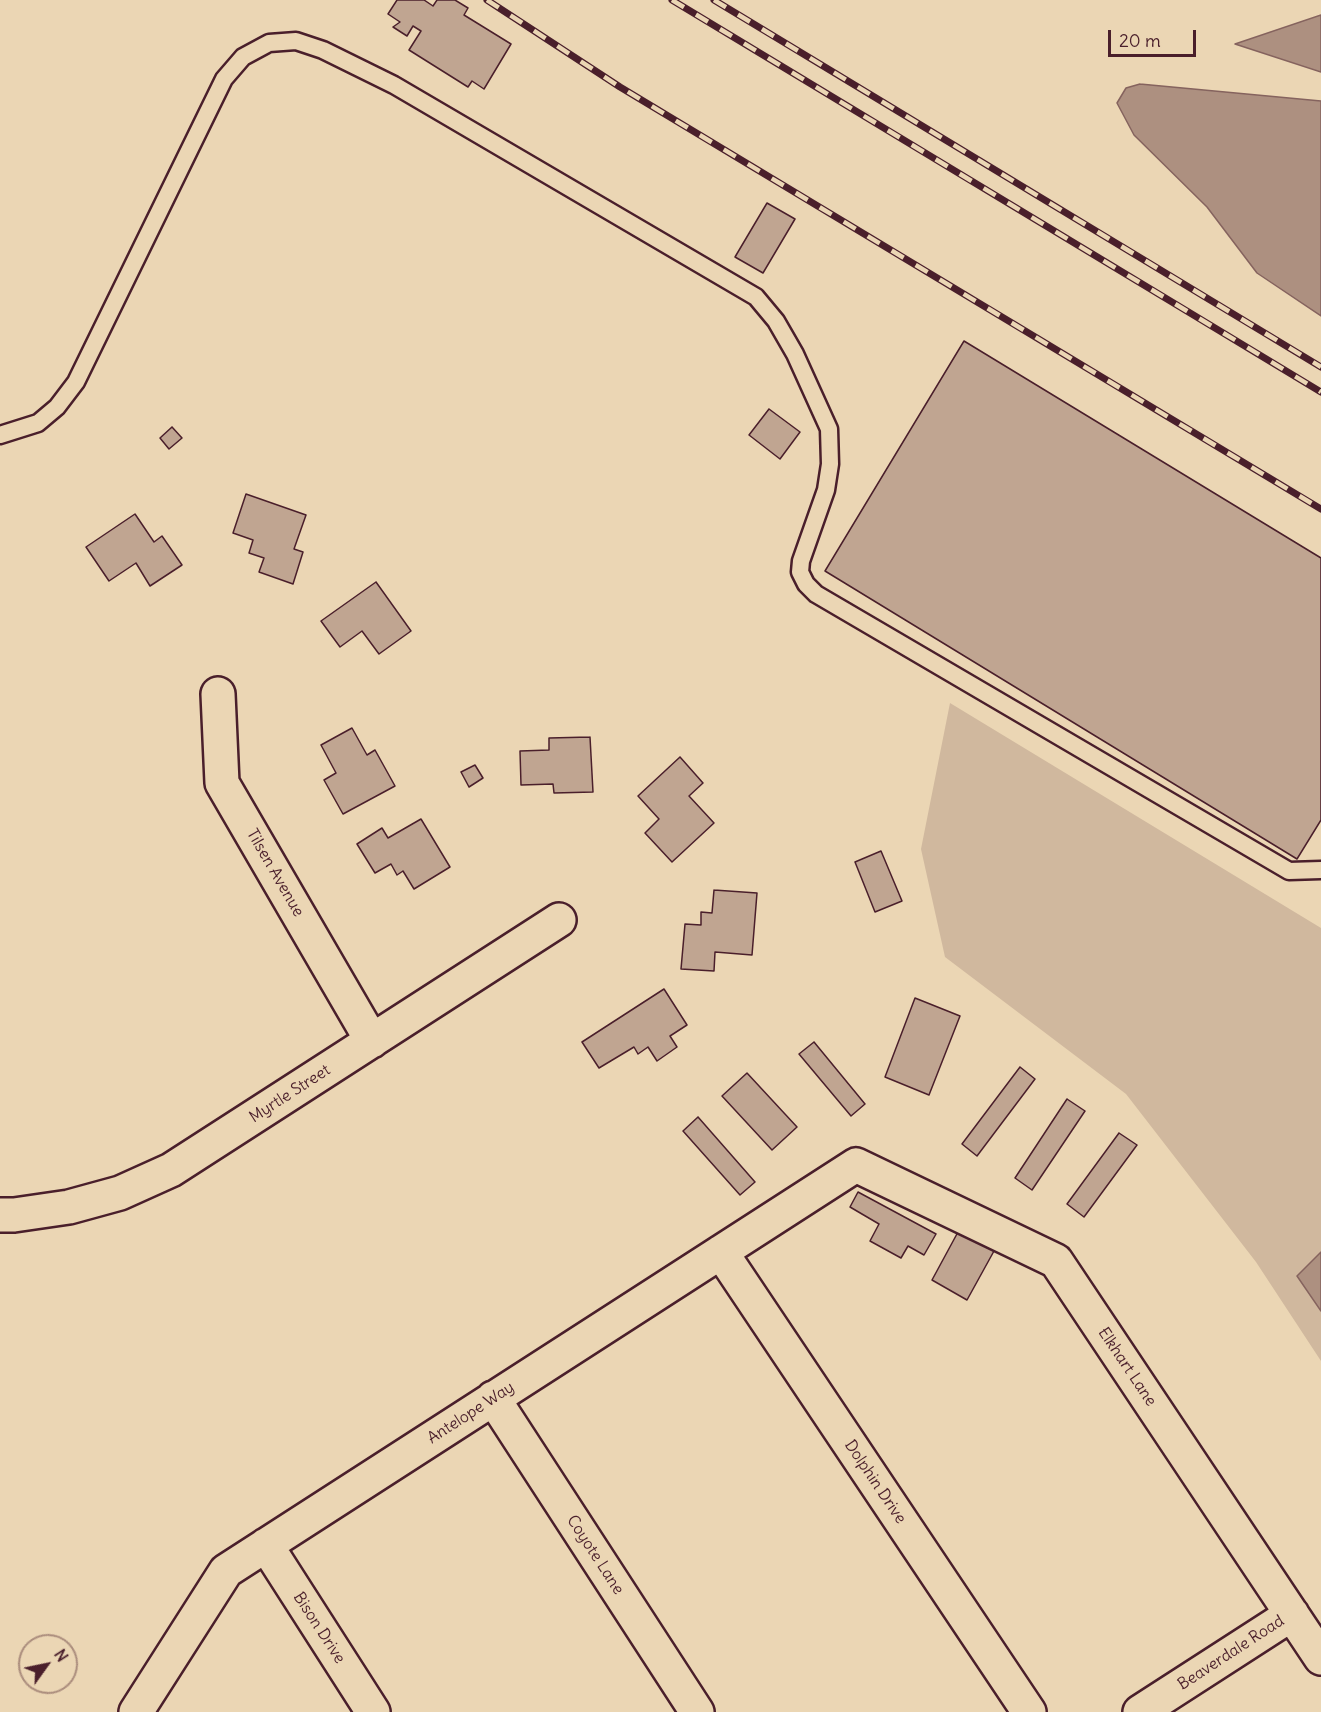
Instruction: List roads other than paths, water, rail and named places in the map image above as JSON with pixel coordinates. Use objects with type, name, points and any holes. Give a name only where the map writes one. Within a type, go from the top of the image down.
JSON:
[{"type":"street","name":"Tilsen Avenue","points":[[218,694],[222,783],[372,1041]]},
{"type":"street","name":"Myrtle Street","points":[[0,1215],[69,1207],[120,1193],[171,1170],[559,920]]},
{"type":"street","name":"Antelope Way","points":[[136,1712],[226,1571],[856,1165]]},
{"type":"street","name":"Elkhart Lane","points":[[856,1165],[1056,1261],[1321,1658]]},
{"type":"street","name":"Dolphin Drive","points":[[721,1252],[1029,1712]]},
{"type":"street","name":"Coyote Lane","points":[[493,1398],[697,1712]]},
{"type":"street","name":"Bison Drive","points":[[266,1545],[373,1712]]},
{"type":"street","name":"Beaverdale Road","points":[[1140,1712],[1292,1614]]},
{"type":"lane","points":[[0,435],[38,423],[57,407],[76,382],[224,79],[243,57],[269,44],[296,40],[357,65],[394,85],[756,297],[776,321],[795,354],[829,429],[830,464],[826,490],[801,561],[800,572],[806,584],[816,594],[1289,871],[1321,870]]},
{"type":"railway","points":[[487,0],[620,87],[1321,509]]},
{"type":"railway","points":[[672,0],[1321,392]]},
{"type":"railway","points":[[714,0],[1321,367]]}]
